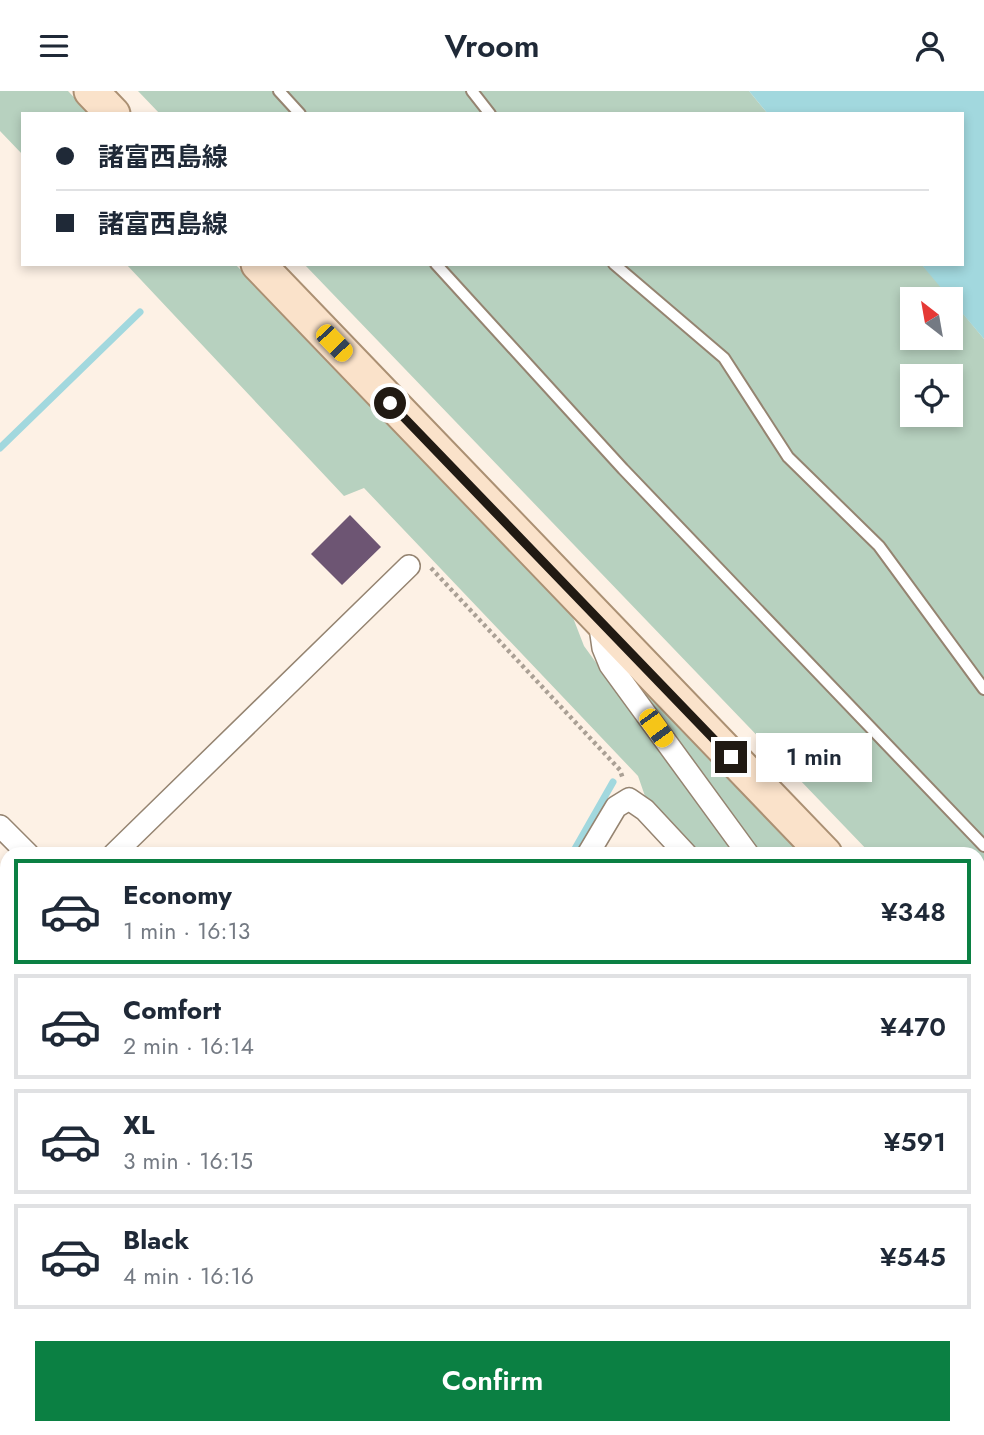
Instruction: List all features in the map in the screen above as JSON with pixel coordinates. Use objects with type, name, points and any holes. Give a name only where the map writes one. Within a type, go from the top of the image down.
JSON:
[{"type":"main road","points":[[91,91],[111,112]]},
{"type":"main road","points":[[260,266],[818,847]]},
{"type":"street","points":[[121,847],[409,566]]},
{"type":"street","points":[[599,620],[603,648],[610,665],[743,847]]},
{"type":"street","points":[[592,847],[616,807],[629,799],[645,810],[679,847]]},
{"type":"street","points":[[0,826],[22,847]]},
{"type":"lane","points":[[279,91],[298,112]]},
{"type":"lane","points":[[472,91],[488,112]]},
{"type":"lane","points":[[438,266],[623,469],[984,846]]},
{"type":"lane","points":[[616,266],[724,358],[788,457],[879,546],[984,689]]},
{"type":"path","points":[[409,566],[426,562],[620,770],[629,799]]},
{"type":"green space","points":[[0,91],[68,91],[88,112],[21,112],[21,153],[0,131]]},
{"type":"green space","points":[[138,91],[749,91],[766,112],[158,112]]},
{"type":"green space","points":[[128,266],[237,266],[572,615],[584,646],[730,847],[691,847],[646,799],[638,776],[364,488],[344,496]]},
{"type":"green space","points":[[306,266],[923,266],[941,287],[900,287],[900,350],[963,350],[963,313],[984,339],[984,847],[864,847]]},
{"type":"green space","points":[[633,678],[795,847],[753,847]]},
{"type":"water","points":[[749,91],[984,91],[984,339],[963,314],[963,287],[940,287],[923,266],[964,266],[964,112],[766,112]]},
{"type":"building","points":[[350,515],[381,547],[342,585],[311,554]]},
{"type":"waterway","points":[[0,448],[140,312]]},
{"type":"waterway","points":[[576,847],[613,782]]},
{"type":"route","points":[[390,403],[731,757]]}]
